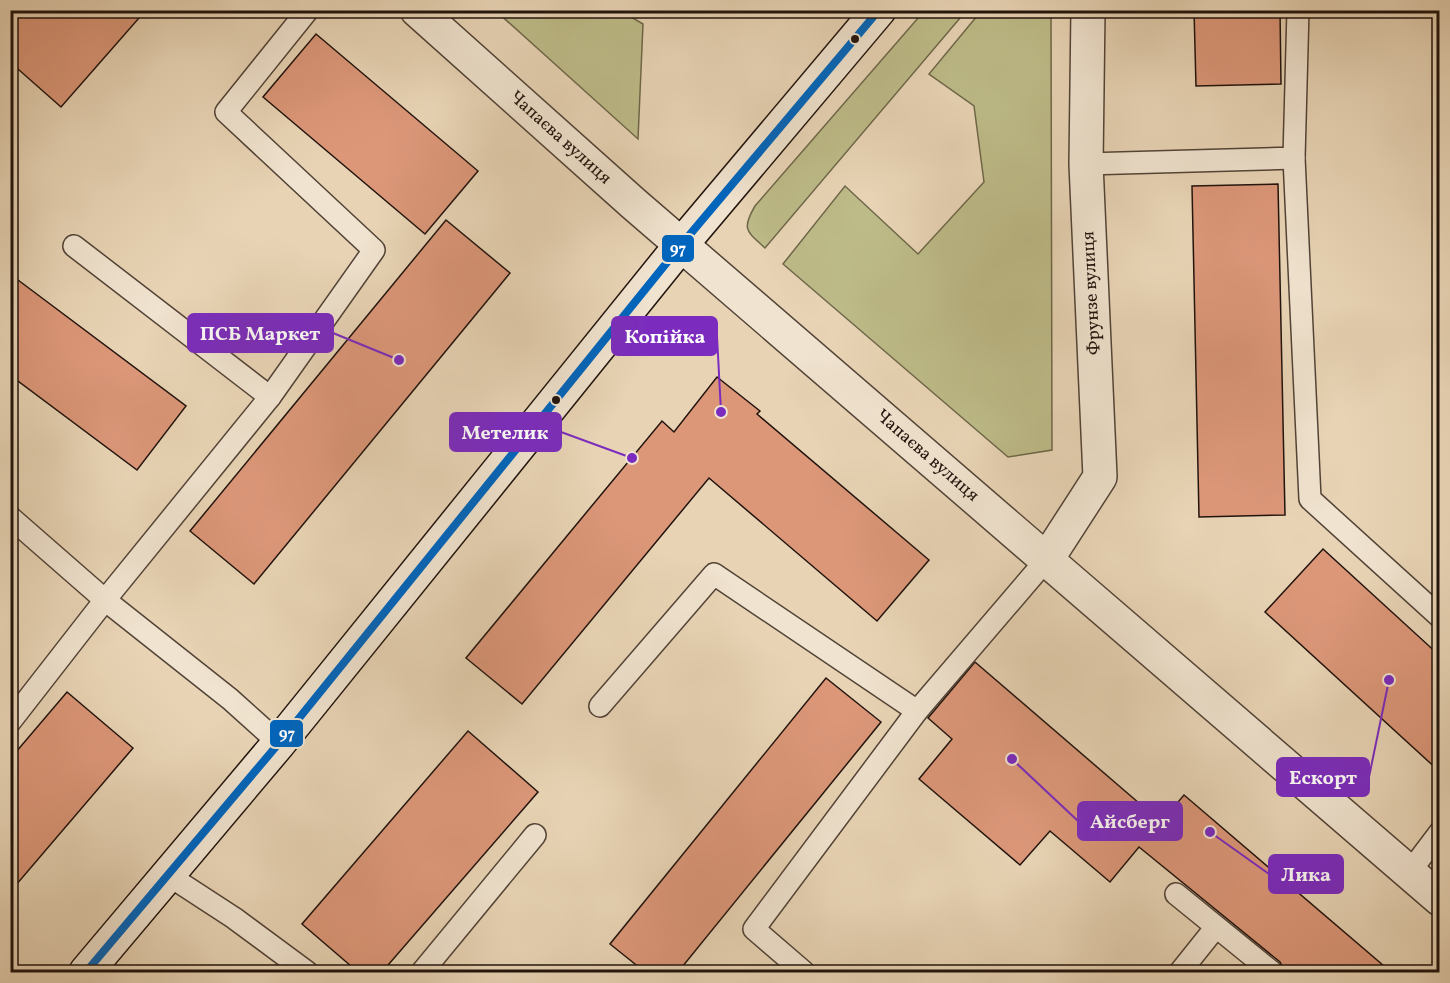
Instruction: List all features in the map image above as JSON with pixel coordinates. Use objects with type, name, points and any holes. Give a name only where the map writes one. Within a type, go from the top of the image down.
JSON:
[{"type":"street","name":"Чапаєва вулиця","points":[[417,10],[681,245],[1440,899]]},
{"type":"street","points":[[86,972],[279,742],[681,245],[879,10]]},
{"type":"street","name":"Фрунзе вулиця","points":[[1047,560],[1100,477],[1086,164],[1088,10]]},
{"type":"lane","points":[[10,722],[105,600],[270,397],[374,250],[226,112],[308,10]]},
{"type":"lane","points":[[1298,10],[1294,158],[1310,499],[1440,617]]},
{"type":"lane","points":[[1086,164],[1294,158]]},
{"type":"lane","points":[[74,246],[270,397]]},
{"type":"lane","points":[[10,517],[105,600],[230,699],[279,742]]},
{"type":"lane","points":[[804,972],[754,929],[917,711],[1047,560]]},
{"type":"lane","points":[[600,706],[714,574],[917,711]]},
{"type":"lane","points":[[1409,873],[1440,832]]},
{"type":"lane","points":[[422,972],[535,835]]},
{"type":"lane","points":[[168,875],[234,918],[307,972]]},
{"type":"lane","points":[[1176,894],[1272,972]]},
{"type":"lane","points":[[1180,972],[1216,927]]},
{"type":"shaded area","points":[[925,10],[966,11],[765,248],[748,230],[748,220],[755,206]]},
{"type":"shaded area","points":[[982,10],[1051,11],[1052,450],[1008,457],[783,264],[845,186],[918,254],[984,182],[974,106],[929,74]]},
{"type":"shaded area","points":[[496,11],[621,11],[643,24],[638,139]]},
{"type":"building","points":[[10,10],[146,10],[61,107],[10,62]]},
{"type":"building","points":[[1194,10],[1280,10],[1281,84],[1196,86]]},
{"type":"building","points":[[316,34],[478,171],[425,234],[263,97]]},
{"type":"building","points":[[1278,184],[1285,515],[1199,517],[1192,186]]},
{"type":"building","points":[[446,220],[510,273],[254,584],[190,531]]},
{"type":"building","points":[[10,274],[186,406],[137,470],[10,375]]},
{"type":"building","points":[[717,377],[760,411],[757,414],[929,560],[877,621],[709,478],[522,704],[466,658],[662,421],[674,432]]},
{"type":"building","points":[[1323,549],[1440,656],[1440,772],[1265,612]]},
{"type":"building","points":[[975,662],[1161,822],[1184,795],[1391,972],[1285,972],[1280,962],[1139,847],[1110,882],[1050,831],[1020,865],[919,779],[952,739],[928,718]]},
{"type":"building","points":[[826,678],[881,722],[678,972],[645,972],[610,944]]},
{"type":"building","points":[[67,692],[133,748],[10,892],[10,759]]},
{"type":"building","points":[[468,731],[538,792],[382,972],[358,972],[302,924]]},
{"type":"transit line","name":"97","points":[[86,972],[279,743],[681,245],[879,10]]},
{"type":"place","name":"ПСБ Маркет","points":[[399,360]]},
{"type":"place","name":"Копійка","points":[[721,412]]},
{"type":"place","name":"Метелик","points":[[632,458]]},
{"type":"place","name":"Ескорт","points":[[1389,680]]},
{"type":"place","name":"Айсберг","points":[[1012,759]]},
{"type":"place","name":"Лика","points":[[1210,832]]}]
